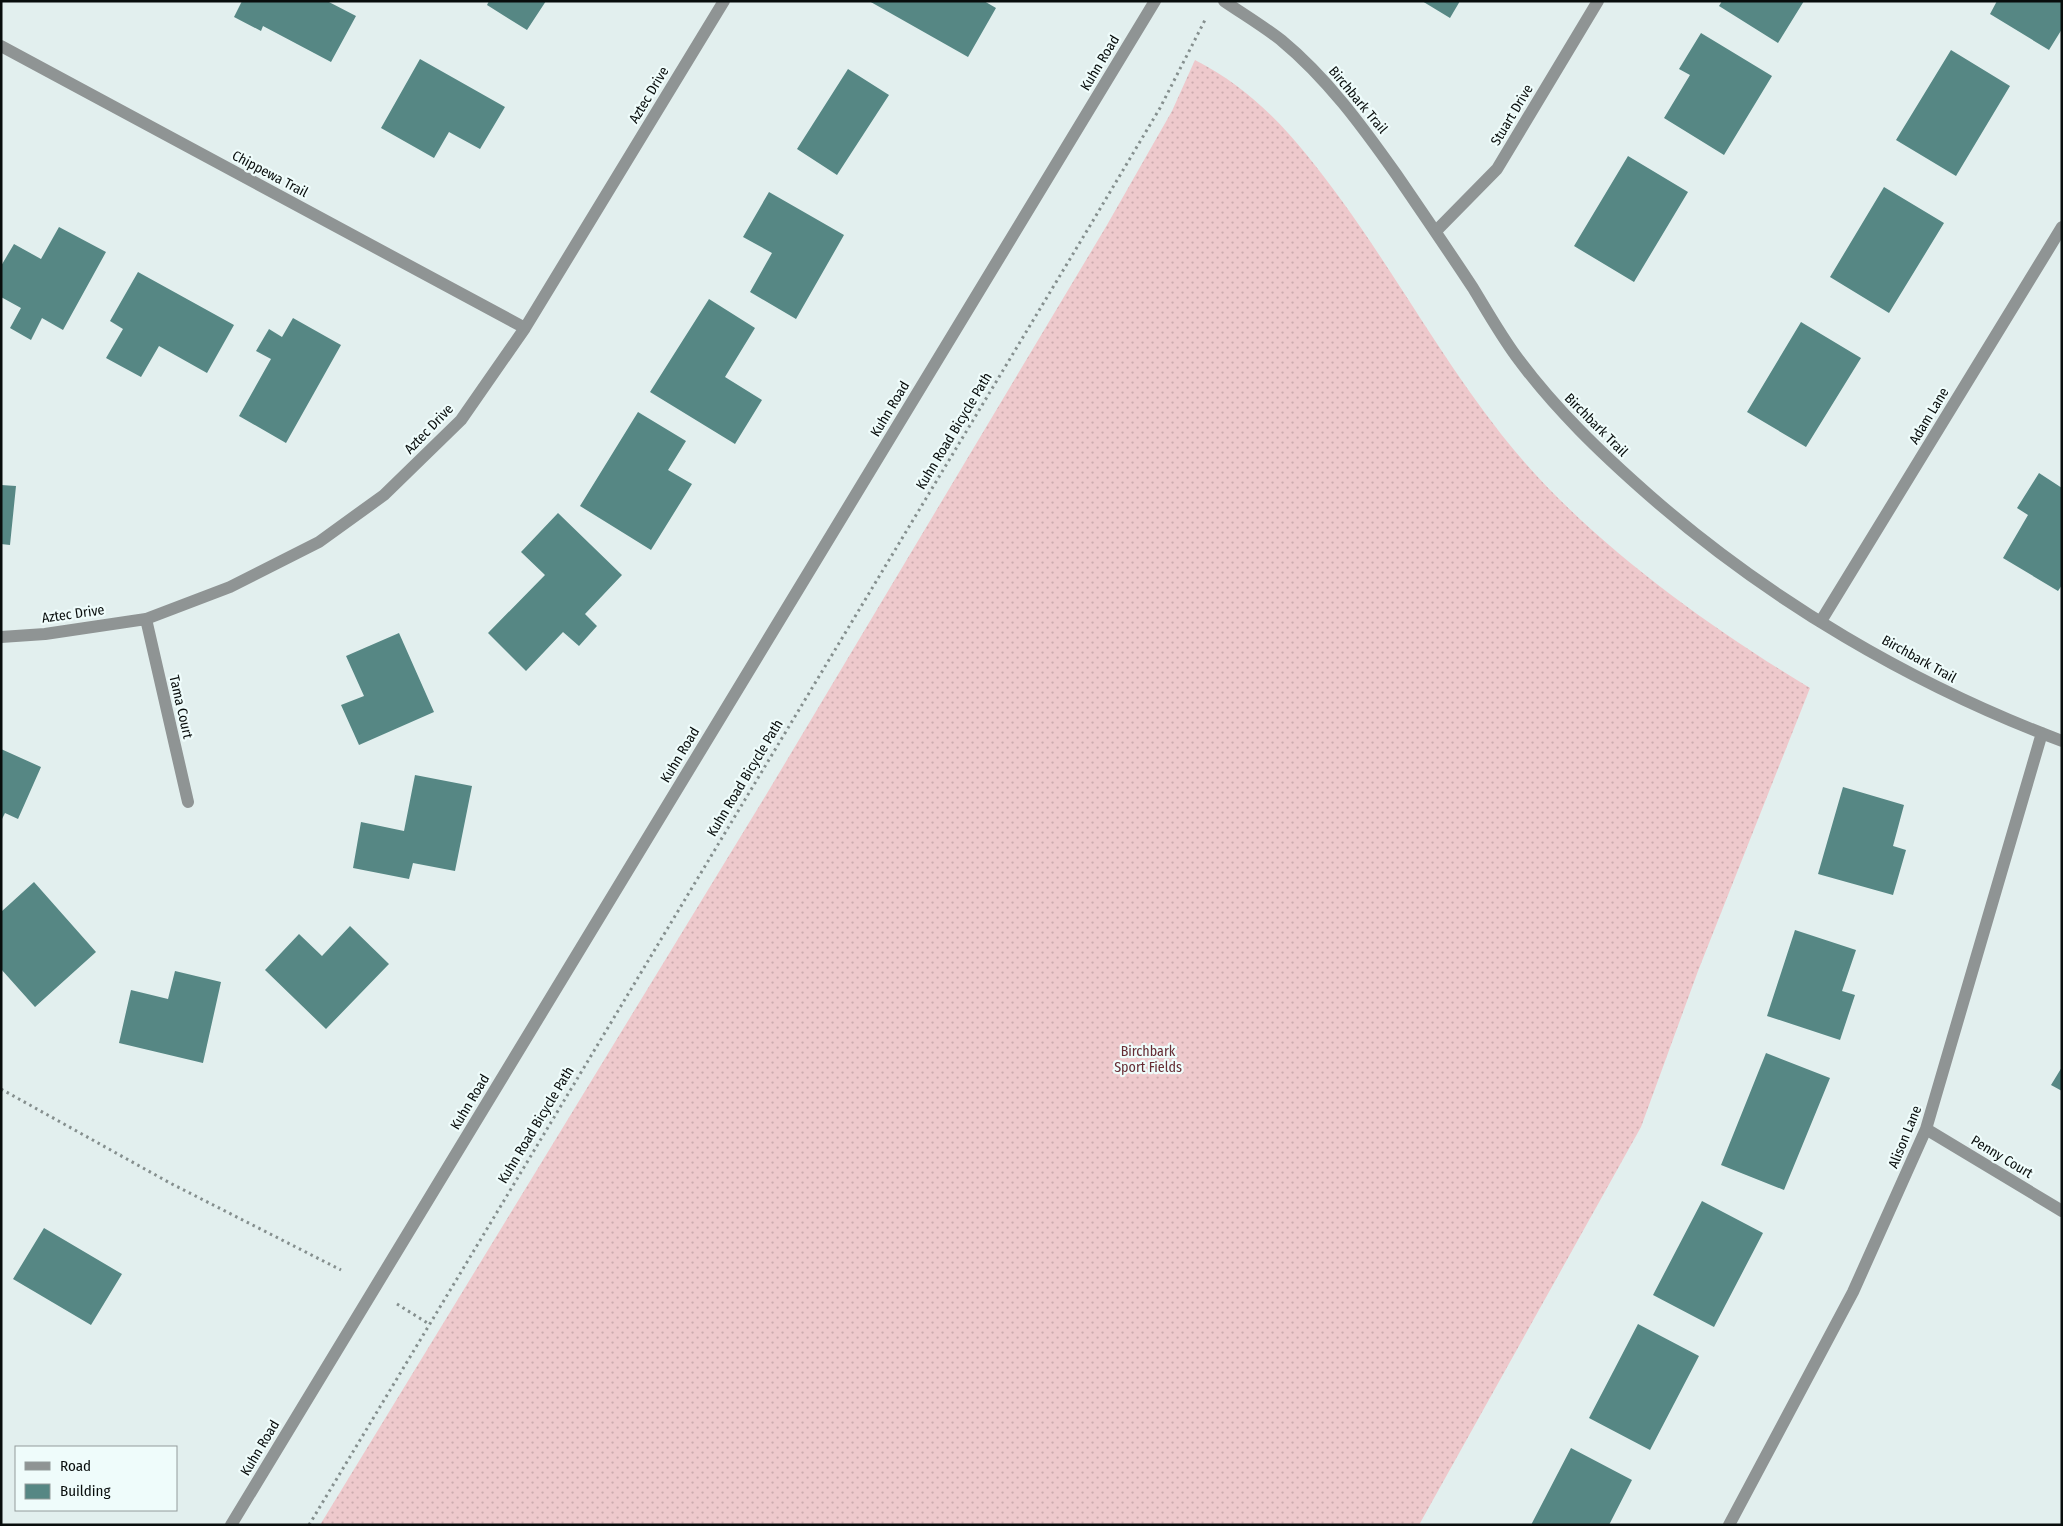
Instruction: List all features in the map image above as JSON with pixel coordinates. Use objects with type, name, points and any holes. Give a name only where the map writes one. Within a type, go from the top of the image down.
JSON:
[{"type":"street","name":"Aztec Drive","points":[[1,637],[44,634],[146,619],[230,587],[318,542],[384,496],[460,420],[525,328],[724,1]]},
{"type":"street","name":"Kuhn Road","points":[[231,1525],[1154,1]]},
{"type":"street","name":"Birchbark Trail","points":[[1224,1],[1280,40],[1312,68],[1355,115],[1436,231],[1514,354],[1556,406],[1603,455],[1692,532],[1766,586],[1821,621],[1910,674],[1971,704],[2062,741]]},
{"type":"street","name":"Stuart Drive","points":[[1436,231],[1497,169],[1598,1]]},
{"type":"street","name":"Chippewa Trail","points":[[1,46],[525,328]]},
{"type":"street","name":"Adam Lane","points":[[1821,621],[2062,227]]},
{"type":"street","name":"Tama Court","points":[[146,619],[188,802]]},
{"type":"street","name":"Alison Lane","points":[[1729,1525],[1854,1292],[1926,1129],[2042,733]]},
{"type":"street","name":"Penny Court","points":[[1926,1129],[2062,1211]]},
{"type":"path","name":"Kuhn Road Bicycle Path","points":[[308,1525],[1091,224],[1160,108],[1194,39]]},
{"type":"path","points":[[1,1089],[170,1182],[341,1270]]},
{"type":"path","points":[[394,1302],[429,1324]]},
{"type":"green space","name":"Birchbark Sport Fields","points":[[1195,60],[1218,73],[1259,104],[1294,140],[1342,201],[1480,406],[1532,471],[1567,507],[1644,574],[1685,605],[1769,663],[1810,688],[1698,971],[1641,1127],[1419,1525],[320,1525],[766,795],[1107,225],[1172,111]]},
{"type":"building","points":[[242,1],[327,1],[356,16],[331,62],[263,26],[261,31],[234,17]]},
{"type":"building","points":[[489,1],[546,1],[527,30],[487,5]]},
{"type":"building","points":[[869,1],[984,1],[996,8],[968,57]]},
{"type":"building","points":[[1422,1],[1460,1],[1450,18]]},
{"type":"building","points":[[1722,1],[1804,1],[1778,43],[1719,6]]},
{"type":"building","points":[[1997,1],[2062,1],[2062,29],[2049,50],[1990,14]]},
{"type":"building","points":[[1701,33],[1772,76],[1724,155],[1664,118],[1690,75],[1679,69]]},
{"type":"building","points":[[1951,50],[2010,86],[1956,176],[1896,140]]},
{"type":"building","points":[[420,59],[505,107],[480,149],[449,132],[434,158],[381,128]]},
{"type":"building","points":[[848,69],[889,95],[837,175],[797,149]]},
{"type":"building","points":[[1628,156],[1688,192],[1634,282],[1574,246]]},
{"type":"building","points":[[1884,187],[1944,223],[1889,313],[1830,277]]},
{"type":"building","points":[[769,192],[844,235],[796,319],[750,292],[772,253],[743,237]]},
{"type":"building","points":[[59,227],[106,252],[63,330],[42,318],[31,340],[10,328],[21,308],[1,297],[1,266],[14,244],[41,259]]},
{"type":"building","points":[[138,272],[234,325],[207,373],[159,346],[141,377],[106,358],[123,329],[110,321]]},
{"type":"building","points":[[709,299],[755,328],[725,377],[762,400],[735,444],[650,392]]},
{"type":"building","points":[[293,318],[341,345],[286,443],[239,416],[271,359],[256,351],[269,329],[282,337]]},
{"type":"building","points":[[1801,322],[1861,358],[1806,447],[1747,412]]},
{"type":"building","points":[[638,412],[686,441],[668,470],[692,484],[651,550],[580,506]]},
{"type":"building","points":[[2039,473],[2062,488],[2062,585],[2058,591],[2003,558],[2028,515],[2017,508]]},
{"type":"building","points":[[1,485],[16,486],[10,545],[1,544]]},
{"type":"building","points":[[558,513],[622,575],[585,614],[597,626],[579,646],[563,632],[526,671],[488,633],[545,575],[521,552]]},
{"type":"building","points":[[399,633],[434,712],[359,745],[341,705],[364,696],[346,656]]},
{"type":"building","points":[[1,749],[41,767],[18,819],[5,813],[1,821]]},
{"type":"building","points":[[415,775],[472,786],[455,871],[413,863],[409,879],[353,868],[361,822],[404,831]]},
{"type":"building","points":[[1843,787],[1904,805],[1893,846],[1906,850],[1893,895],[1818,874]]},
{"type":"building","points":[[34,882],[96,952],[35,1007],[1,969],[1,912]]},
{"type":"building","points":[[350,926],[389,964],[326,1029],[265,970],[299,934],[322,956]]},
{"type":"building","points":[[1795,930],[1856,950],[1842,991],[1855,995],[1840,1040],[1767,1016]]},
{"type":"building","points":[[175,971],[221,982],[203,1063],[119,1043],[131,990],[168,999]]},
{"type":"building","points":[[1766,1053],[1830,1078],[1784,1190],[1721,1165]]},
{"type":"building","points":[[2062,1067],[2062,1091],[2051,1085]]},
{"type":"building","points":[[1702,1201],[1763,1233],[1714,1327],[1653,1295]]},
{"type":"building","points":[[44,1228],[122,1274],[91,1325],[13,1279]]},
{"type":"building","points":[[1638,1324],[1699,1356],[1650,1450],[1589,1418]]},
{"type":"building","points":[[1571,1448],[1632,1480],[1609,1525],[1531,1525]]}]
